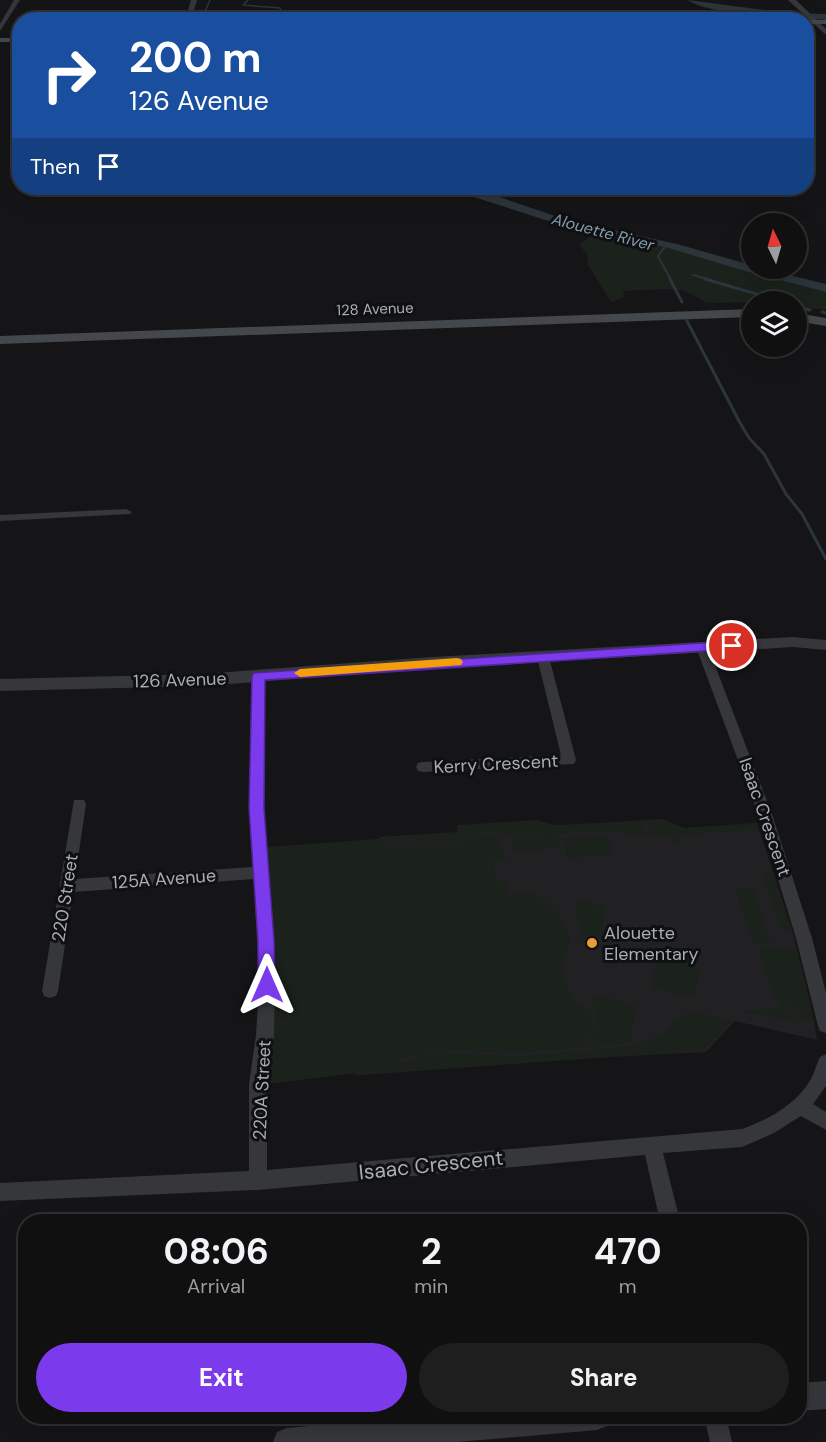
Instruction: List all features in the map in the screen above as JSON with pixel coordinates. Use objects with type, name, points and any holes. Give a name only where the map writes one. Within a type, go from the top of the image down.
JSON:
[{"type":"main road","name":"128 Avenue","points":[[0,340],[741,313]]},
{"type":"main road","points":[[807,319],[826,322]]},
{"type":"street","points":[[0,29],[17,0]]},
{"type":"street","points":[[792,0],[803,12]]},
{"type":"street","points":[[814,23],[826,33]]},
{"type":"street","points":[[0,518],[126,512]]},
{"type":"street","name":"126 Avenue","points":[[0,685],[201,680],[702,647],[793,642],[826,645]]},
{"type":"street","name":"Isaac Crescent","points":[[702,647],[762,806],[804,939],[826,1026]]},
{"type":"street","name":"Kerry Crescent","points":[[423,768],[569,760],[543,657]]},
{"type":"street","name":"220A Street","points":[[258,676],[256,808],[267,985],[265,1035],[258,1084],[258,1181]]},
{"type":"street","name":"220 Street","points":[[50,991],[79,804]]},
{"type":"street","name":"125A Avenue","points":[[68,886],[260,873]]},
{"type":"street","name":"Isaac Crescent","points":[[0,1192],[258,1181],[742,1138],[776,1124],[822,1086],[826,1062]]},
{"type":"street","points":[[799,1105],[826,1122]]},
{"type":"street","points":[[652,1145],[668,1214]]},
{"type":"street","points":[[807,1397],[826,1395]]},
{"type":"street","points":[[287,1442],[424,1436],[528,1424]]},
{"type":"street","points":[[717,1424],[720,1442]]},
{"type":"shaded area","points":[[593,234],[665,247],[741,270],[741,279],[775,279],[826,292],[826,310],[807,308],[807,291],[741,291],[741,303],[707,303],[685,291],[665,289],[624,291],[623,298],[611,302],[588,265],[587,254],[579,245]]},
{"type":"shaded area","name":"Alouette Elementary","points":[[663,819],[684,828],[757,823],[793,933],[817,1040],[735,1021],[706,1052],[400,1068],[379,837]]},
{"type":"shaded area","points":[[663,819],[684,828],[757,823],[759,829],[679,835],[681,844],[673,844],[671,835],[651,836],[646,820]]},
{"type":"shaded area","points":[[537,820],[555,825],[643,821],[647,834],[628,835],[626,831],[509,834],[484,830],[451,842],[380,844],[381,846],[456,844],[481,834],[495,834],[508,859],[493,860],[496,882],[504,881],[508,894],[534,892],[548,903],[565,923],[570,939],[569,949],[562,954],[566,984],[573,996],[590,1010],[592,1015],[590,1032],[583,1047],[517,1053],[454,1050],[400,1058],[400,1063],[424,1056],[449,1054],[524,1056],[634,1046],[660,1036],[685,1014],[692,1012],[733,1020],[704,1050],[350,1076],[357,1073],[268,1084],[273,966],[267,847],[458,833],[457,825]]},
{"type":"shaded area","points":[[558,834],[561,849],[543,849],[522,853],[514,849],[512,841],[517,836]]},
{"type":"shaded area","points":[[607,835],[612,855],[567,858],[563,838]]},
{"type":"shaded area","points":[[773,871],[793,933],[787,930],[777,917],[770,898],[763,872]]},
{"type":"shaded area","points":[[753,888],[770,943],[754,944],[735,889]]},
{"type":"shaded area","points":[[593,902],[594,906],[603,905],[606,915],[595,950],[585,944],[582,939],[574,903]]},
{"type":"shaded area","points":[[768,947],[795,949],[798,953],[814,1020],[805,1023],[785,1003],[775,999],[758,949]]},
{"type":"shaded area","points":[[684,954],[699,969],[694,998],[654,988],[652,984],[657,958]]},
{"type":"shaded area","points":[[592,994],[636,1005],[630,1042],[587,1047],[596,1021]]},
{"type":"shaded area","points":[[778,1003],[785,1006],[798,1022],[742,1011],[778,1008]]},
{"type":"water","name":"Alouette River","points":[[468,195],[494,195],[567,220],[677,244],[741,262],[741,270],[665,247],[593,234]]},
{"type":"water","points":[[775,279],[805,279],[826,284],[826,292]]},
{"type":"waterway","points":[[205,12],[210,0]]},
{"type":"waterway","points":[[248,0],[243,5],[280,8],[281,12]]},
{"type":"waterway","points":[[692,0],[706,5],[758,12]]},
{"type":"waterway","points":[[814,17],[826,17]]},
{"type":"waterway","name":"Alouette River","points":[[666,245],[658,256],[671,280]]},
{"type":"waterway","points":[[693,275],[711,280]]},
{"type":"waterway","points":[[670,279],[682,302]]},
{"type":"waterway","points":[[705,279],[746,291]]},
{"type":"waterway","points":[[822,312],[826,313]]},
{"type":"waterway","points":[[687,321],[739,421],[749,438],[764,454],[786,494],[802,514],[826,559]]},
{"type":"slow traffic","points":[[300,673],[457,662]]},
{"type":"place","name":"Alouette Elementary","points":[[592,943]]},
{"type":"route","points":[[267,985],[256,808],[258,676],[432,663],[732,646]]}]
